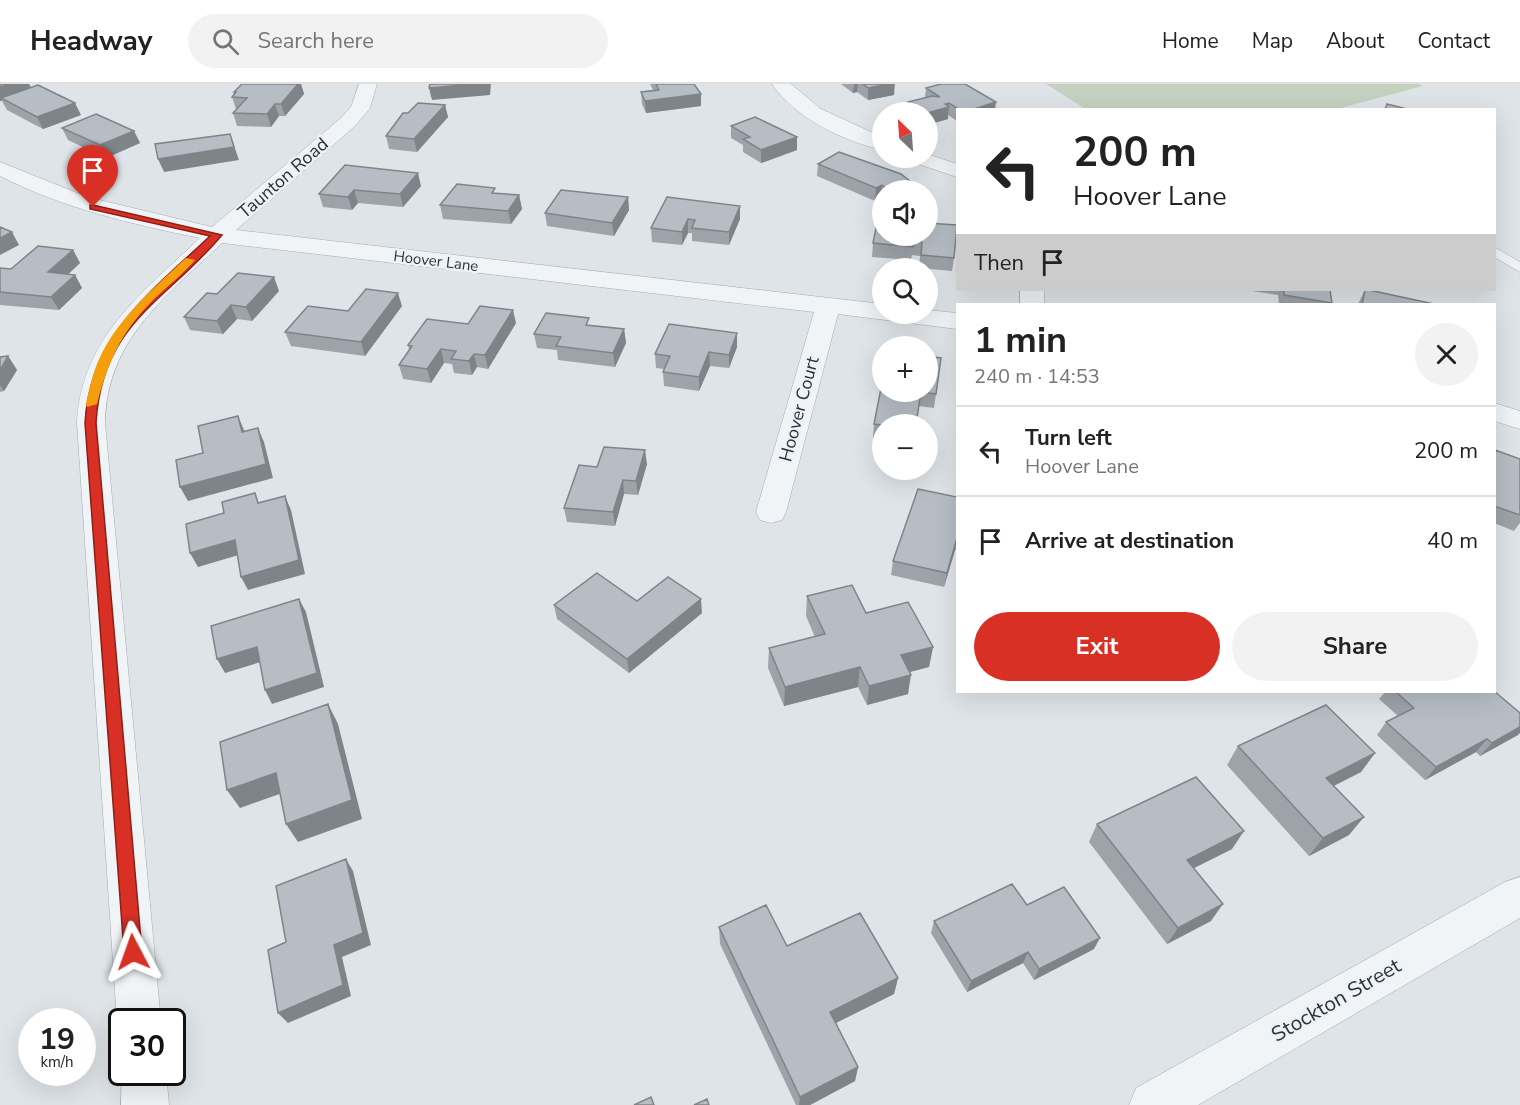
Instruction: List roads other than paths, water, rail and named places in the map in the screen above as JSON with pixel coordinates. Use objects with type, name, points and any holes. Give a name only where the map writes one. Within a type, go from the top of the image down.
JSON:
[{"type":"street","name":"Taunton Road","points":[[138,1008],[90,414],[92,397],[102,364],[121,331],[146,301],[217,235],[348,122],[360,108],[368,84]]},
{"type":"street","points":[[781,84],[798,102],[820,117],[872,140]]},
{"type":"street","points":[[938,164],[956,171]]},
{"type":"street","name":"Hoover Lane","points":[[0,168],[45,190],[111,213],[217,235],[872,311]]},
{"type":"street","name":"Hoover Court","points":[[771,512],[828,306]]},
{"type":"street","points":[[938,319],[956,321]]},
{"type":"street","points":[[1496,413],[1520,420]]},
{"type":"street","name":"Stockton Street","points":[[1153,1105],[1520,896]]},
{"type":"street","points":[[144,1086],[146,1105]]},
{"type":"lane","points":[[1496,252],[1520,268]]}]
